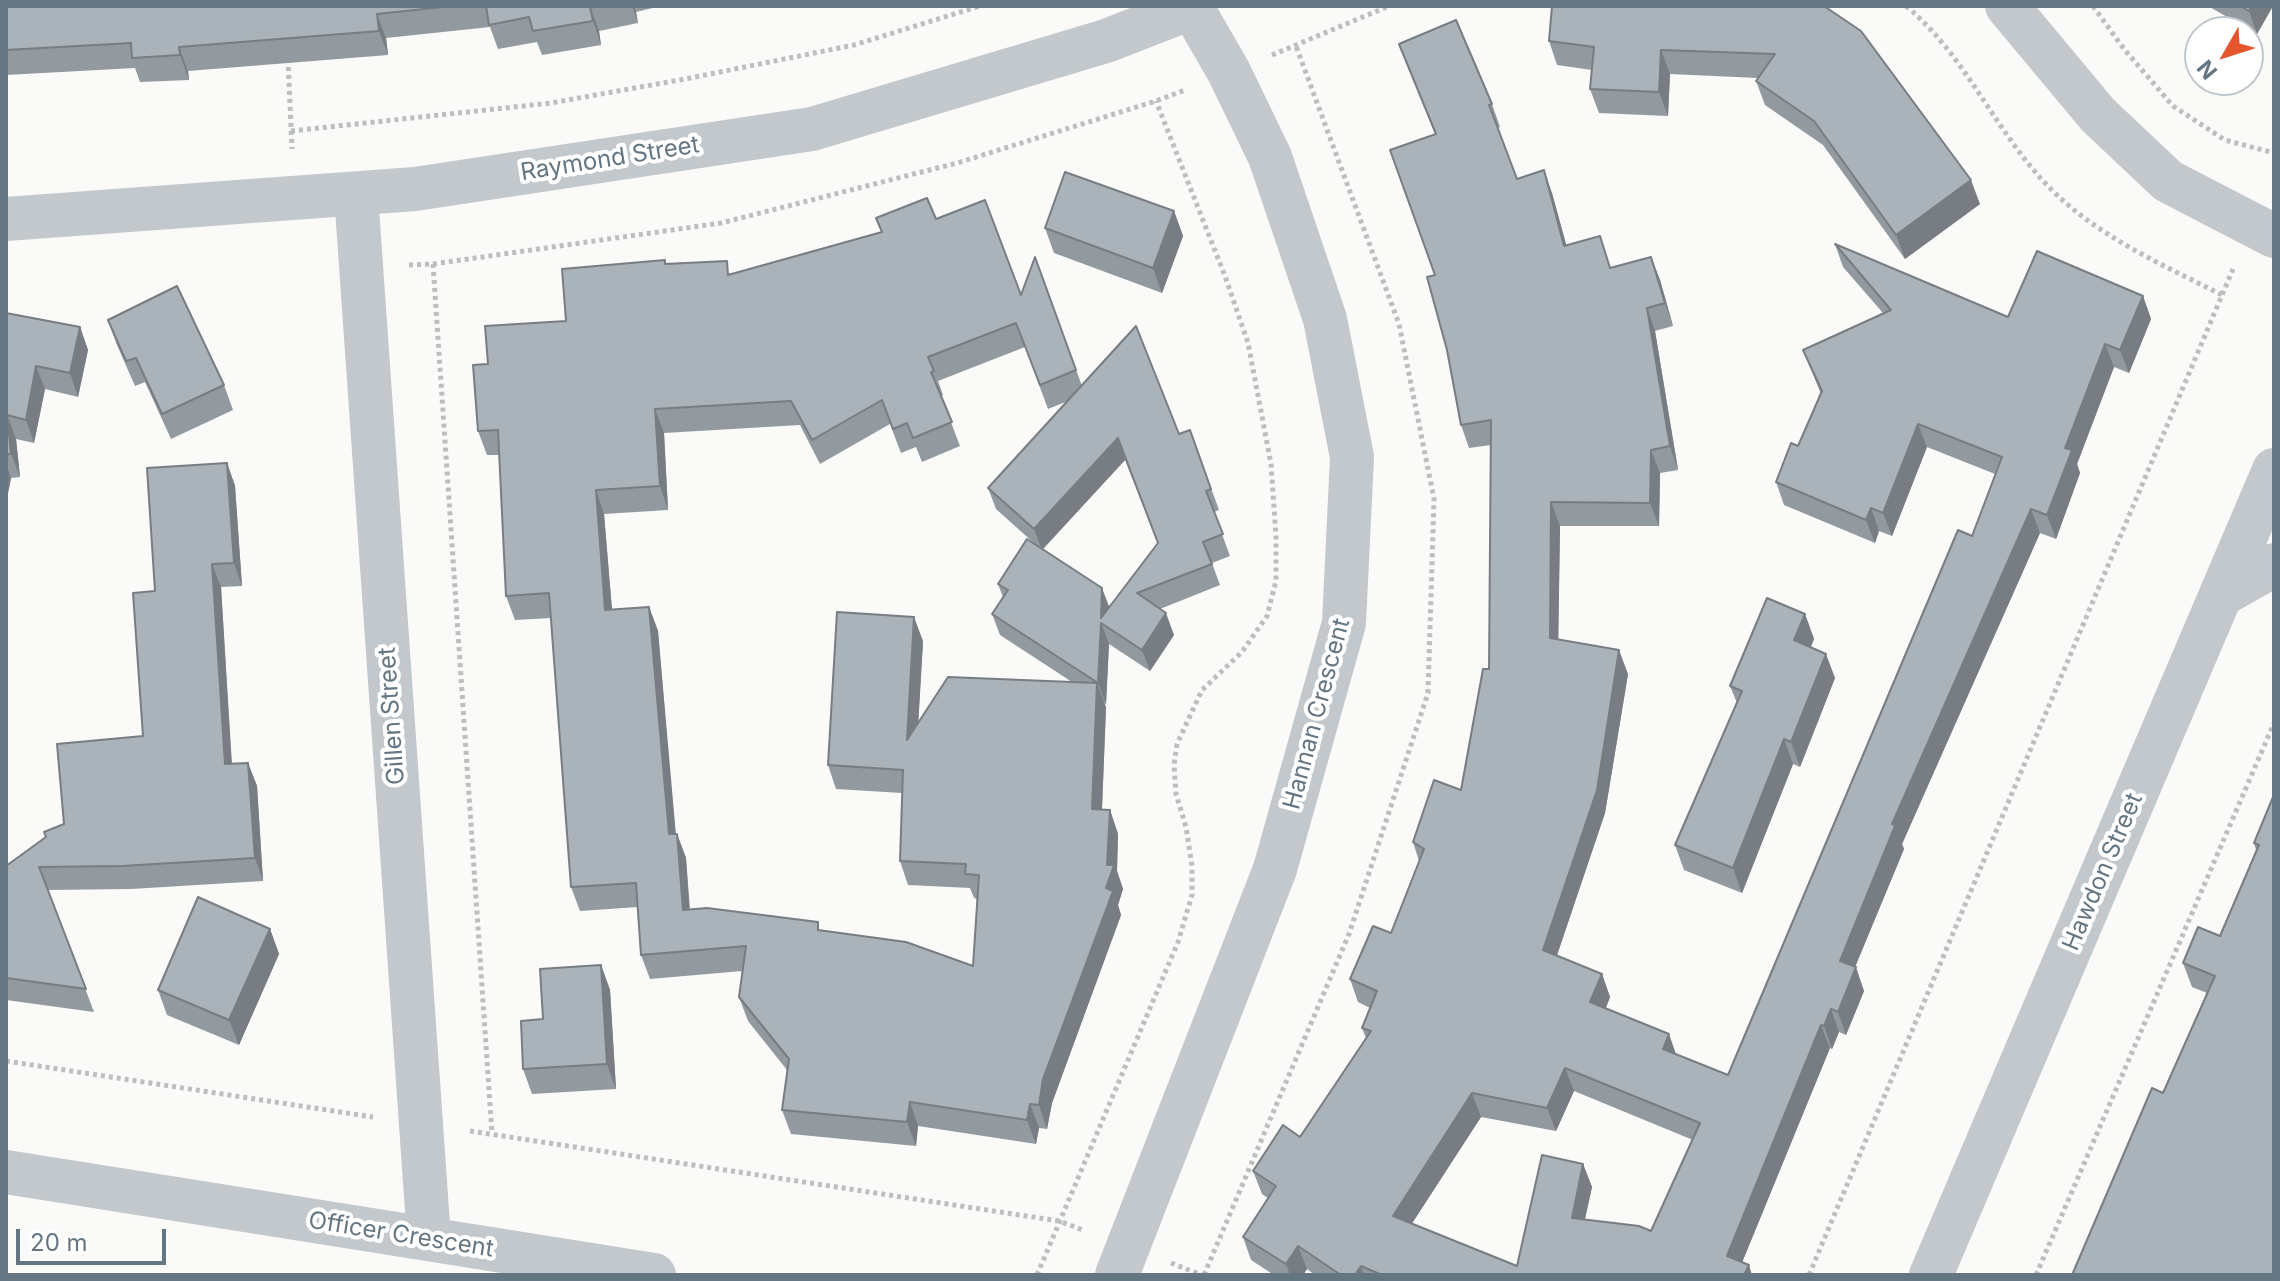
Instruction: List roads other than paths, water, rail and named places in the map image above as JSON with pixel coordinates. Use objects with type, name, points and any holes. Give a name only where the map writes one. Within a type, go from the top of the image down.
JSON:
[{"type":"street","points":[[2007,6],[2098,115],[2168,181],[2274,236]]},
{"type":"street","name":"Raymond Street","points":[[6,219],[415,189],[812,129],[1106,41],[1194,7]]},
{"type":"street","name":"Hannan Crescent","points":[[1117,1275],[1275,869],[1344,623],[1352,457],[1325,319],[1270,157],[1194,7]]},
{"type":"street","name":"Gillen Street","points":[[356,194],[429,1239]]},
{"type":"street","name":"Hawdon Street","points":[[1931,1275],[2274,470]]},
{"type":"street","points":[[2221,595],[2274,565]]},
{"type":"street","name":"Officer Crescent","points":[[6,1172],[654,1275]]}]
